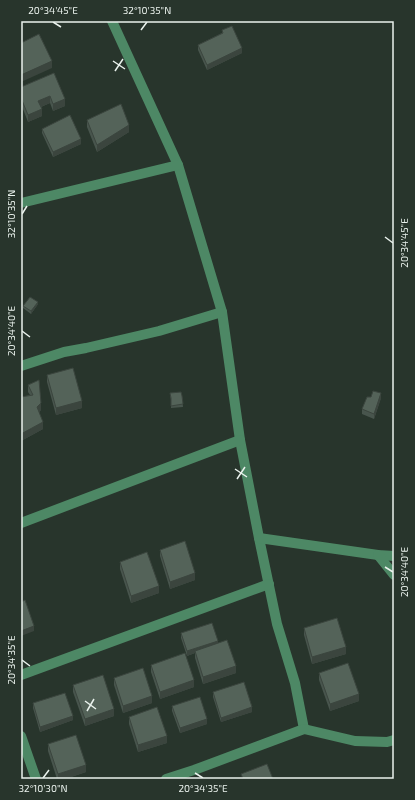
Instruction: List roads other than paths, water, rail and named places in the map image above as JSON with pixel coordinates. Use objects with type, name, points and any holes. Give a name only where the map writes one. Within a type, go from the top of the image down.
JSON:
[{"type":"street","points":[[112,21],[178,166],[222,312],[240,440],[259,538],[277,624],[295,684],[304,729]]},
{"type":"street","points":[[21,203],[178,166]]},
{"type":"street","points":[[21,366],[64,352],[159,331],[222,312]]},
{"type":"street","points":[[21,523],[240,440]]},
{"type":"street","points":[[259,538],[394,556]]},
{"type":"street","points":[[378,555],[394,575]]},
{"type":"street","points":[[21,675],[269,584]]},
{"type":"street","points":[[166,779],[304,729],[355,741],[387,742],[394,740]]},
{"type":"street","points":[[21,736],[36,779]]}]
